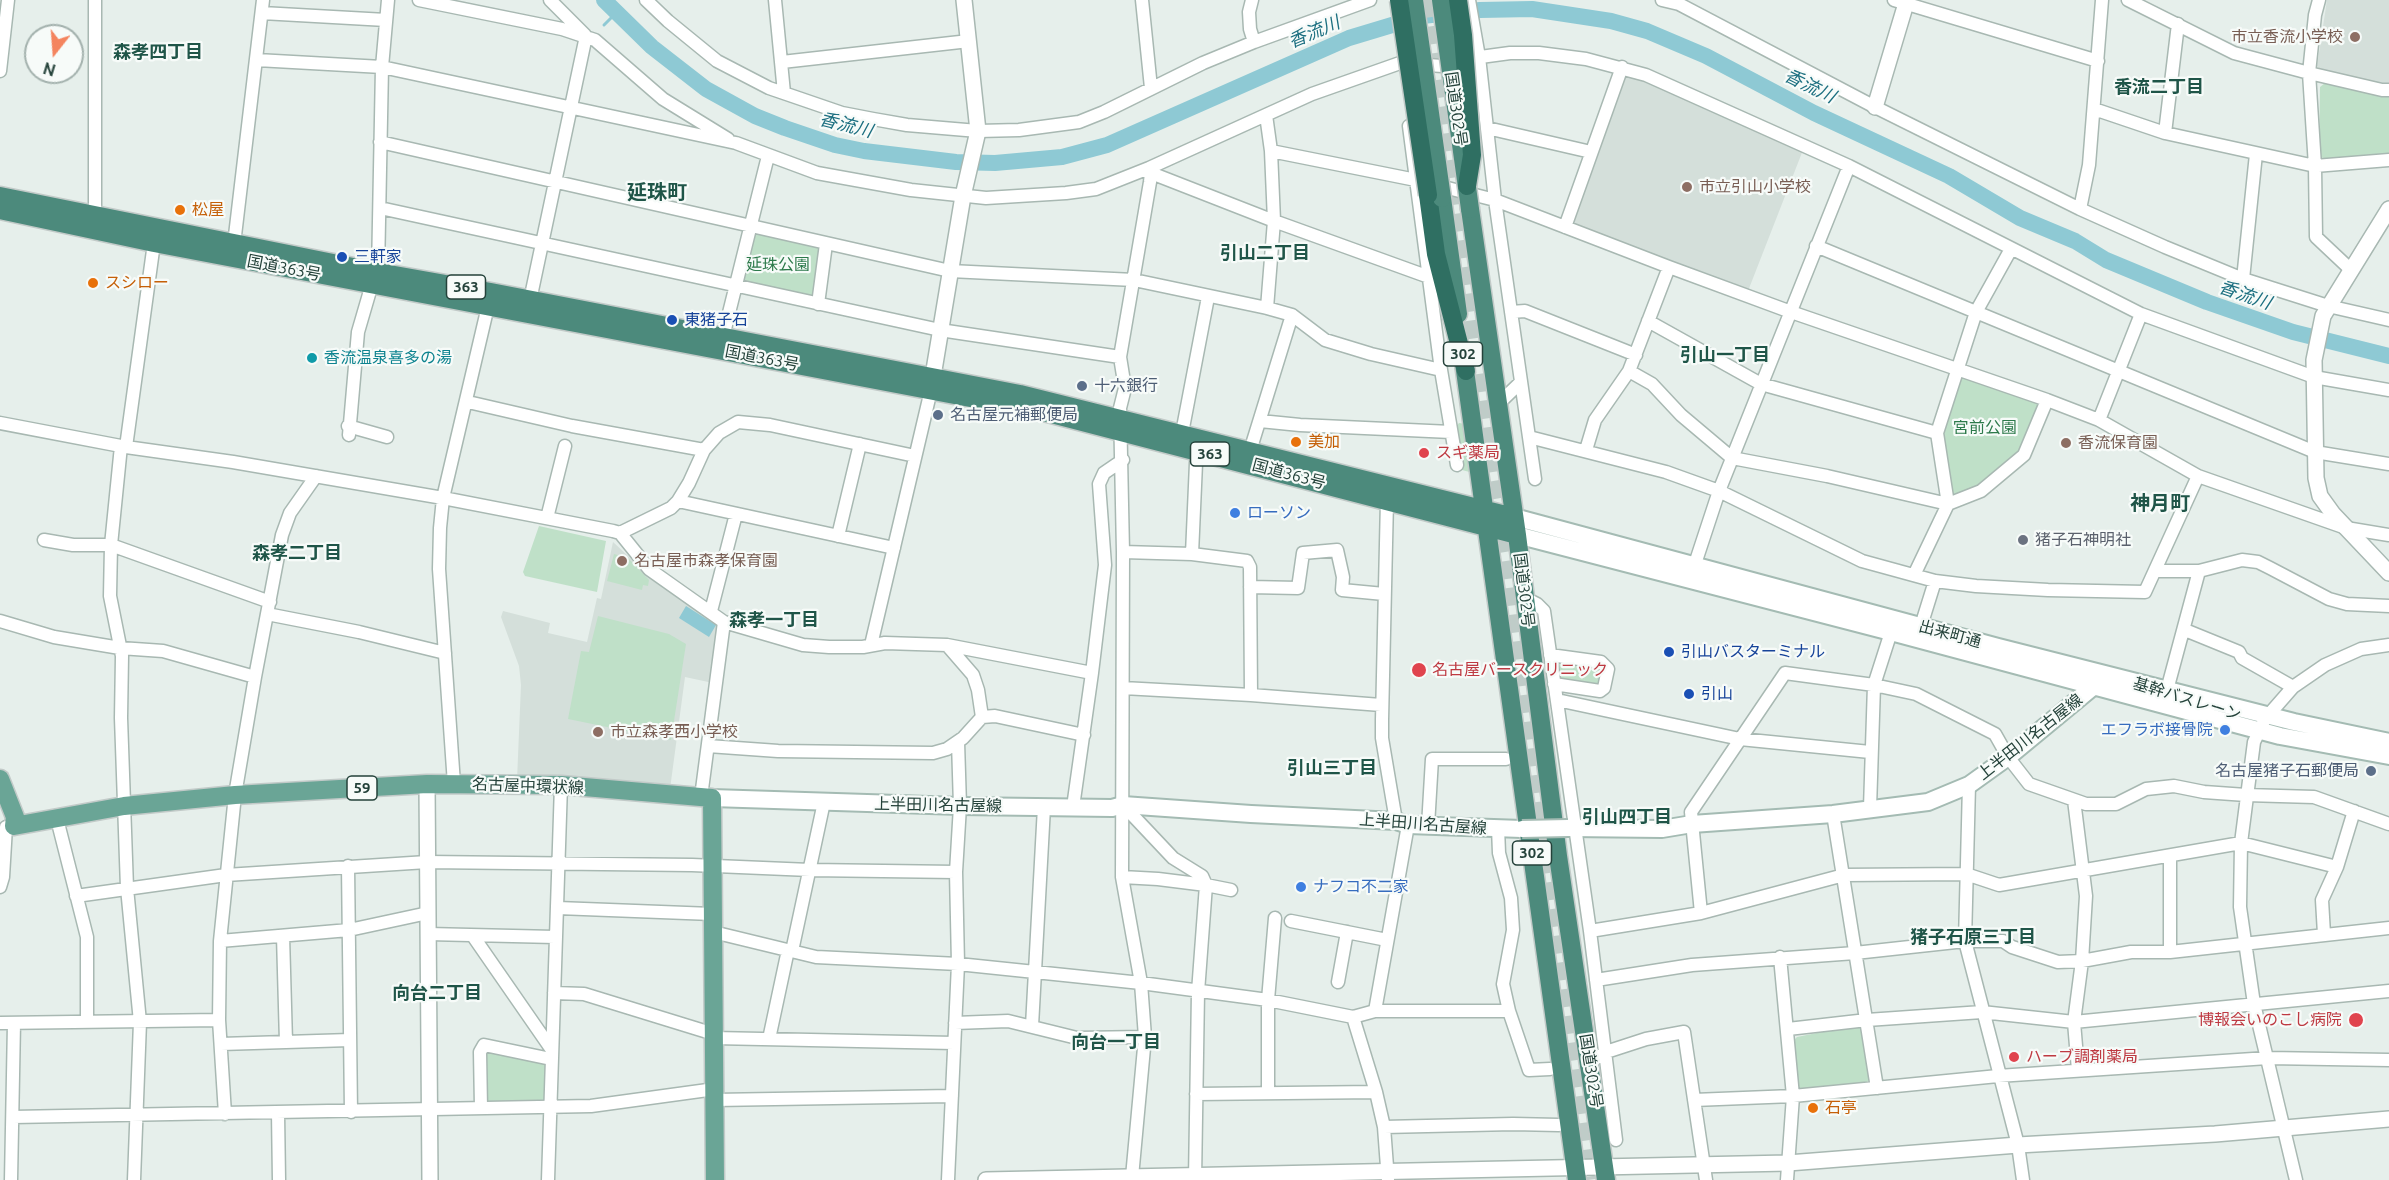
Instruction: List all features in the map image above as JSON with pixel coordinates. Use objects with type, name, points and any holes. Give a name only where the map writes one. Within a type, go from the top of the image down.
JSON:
[{"type":"highway","points":[[1400,0],[1402,58],[1414,148],[1418,168],[1435,196]]},
{"type":"highway","name":"国道302号","points":[[1414,0],[1435,196],[1436,254],[1466,371],[1485,519],[1493,613],[1559,1087],[1577,1174]]},
{"type":"highway","name":"国道302号","points":[[1441,0],[1525,598],[1558,856],[1605,1174]]},
{"type":"highway","points":[[1458,0],[1463,35],[1472,155],[1467,186]]},
{"type":"highway","name":"国道363号","points":[[0,196],[234,244],[375,278]]},
{"type":"highway","name":"国道363号","points":[[0,210],[154,243],[375,278],[932,383]]},
{"type":"highway","name":"国道363号","points":[[529,306],[723,337],[932,383],[1044,412],[1182,433],[1485,519]]},
{"type":"highway","name":"国道363号","points":[[1120,425],[1198,451],[1387,500],[1515,526]]},
{"type":"main road","name":"出来町通","points":[[1515,526],[1692,572],[1921,626],[2167,690],[2264,722],[2298,740],[2389,756]]},
{"type":"main road","name":"出来町通","points":[[1692,572],[1891,632],[2234,723],[2294,722],[2389,742]]},
{"type":"main road","name":"上半田川名古屋線","points":[[707,798],[960,806],[1112,808],[1123,805],[1428,826],[1662,829],[1692,824],[1833,814],[1928,802],[1969,785],[2008,757],[2094,686]]},
{"type":"main road","points":[[0,779],[15,817],[7,827]]},
{"type":"main road","name":"名古屋中環状線","points":[[7,827],[124,806],[235,795],[427,784],[561,785],[707,798]]},
{"type":"main road","points":[[707,798],[712,867],[715,1180]]},
{"type":"street","points":[[0,71],[3,24],[8,0]]},
{"type":"street","points":[[95,0],[95,216]]},
{"type":"street","points":[[234,244],[258,60],[263,0]]},
{"type":"street","points":[[387,437],[348,431],[358,332],[375,278],[380,208],[382,67],[388,0]]},
{"type":"street","points":[[419,0],[562,29],[595,40],[663,99],[736,143],[768,156],[846,179],[963,193],[986,198],[1096,189],[1150,170],[1266,115],[1402,58],[1443,66],[1479,57],[1539,53],[1586,59],[1646,75],[1848,166],[2141,314],[2314,377],[2389,390]]},
{"type":"street","points":[[550,0],[586,36]]},
{"type":"street","points":[[647,0],[652,0]]},
{"type":"street","points":[[647,0],[668,21],[717,61],[748,78],[784,93],[843,113],[873,120],[977,136],[1078,122],[1254,42],[1370,0]]},
{"type":"street","points":[[775,0],[784,93]]},
{"type":"street","points":[[871,645],[932,383],[963,193],[977,136],[964,0]]},
{"type":"street","points":[[1142,0],[1151,88]]},
{"type":"street","points":[[1252,0],[1249,12],[1250,29],[1254,42]]},
{"type":"street","points":[[1392,0],[1402,58],[1441,370],[1458,461]]},
{"type":"street","points":[[1469,0],[1479,57],[1495,200],[1535,479]]},
{"type":"street","points":[[1662,0],[1680,2],[1875,107],[2080,210],[2325,313],[2389,320]]},
{"type":"street","points":[[2080,210],[2089,165],[2102,0]]},
{"type":"street","points":[[2128,0],[2234,53],[2309,73],[2389,90]]},
{"type":"street","points":[[2319,0],[2315,15],[2309,73],[2315,166],[2316,237],[2350,269]]},
{"type":"street","points":[[1875,107],[1902,1],[2098,61]]},
{"type":"street","points":[[262,13],[386,20]]},
{"type":"street","points":[[2165,133],[2178,24]]},
{"type":"street","points":[[529,306],[586,36]]},
{"type":"street","points":[[782,62],[969,41]]},
{"type":"street","points":[[258,60],[382,67],[736,143]]},
{"type":"street","points":[[1565,227],[1622,67]]},
{"type":"street","points":[[2094,109],[2165,133],[2315,166],[2389,160]]},
{"type":"street","points":[[1266,115],[1271,151],[1274,221],[1267,308]]},
{"type":"street","points":[[1487,128],[1591,152]]},
{"type":"street","points":[[380,142],[950,271],[1134,280],[1267,308],[1292,315],[1326,340],[1371,354],[1441,370]]},
{"type":"street","points":[[1271,151],[1416,180],[1495,200],[1791,312],[2048,400],[2098,420],[2198,476],[2346,528],[2389,535]]},
{"type":"street","points":[[2243,279],[2256,154]]},
{"type":"street","points":[[723,337],[768,156]]},
{"type":"street","points":[[1692,572],[1719,491],[1848,166]]},
{"type":"street","points":[[1150,170],[1274,221],[1429,277]]},
{"type":"street","points":[[1132,1177],[1145,1037],[1141,983],[1122,878],[1123,460],[1120,408],[1125,388],[1120,357],[1150,170]]},
{"type":"street","points":[[380,208],[940,330],[1120,357]]},
{"type":"street","points":[[2389,209],[2382,232],[2350,269],[2325,313],[2314,360],[2316,478],[2320,496],[2346,528],[2389,573]]},
{"type":"street","points":[[134,1180],[140,1022],[128,888],[124,806],[122,656],[110,597],[111,545],[154,243]]},
{"type":"street","points":[[818,304],[826,244]]},
{"type":"street","points":[[1816,246],[2315,452],[2389,464]]},
{"type":"street","points":[[1915,573],[1948,504],[1937,432],[1976,312],[2011,249]]},
{"type":"street","points":[[1586,450],[1595,420],[1629,371],[1669,267]]},
{"type":"street","points":[[1182,433],[1208,297]]},
{"type":"street","points":[[454,784],[440,569],[443,498],[468,402],[490,299]]},
{"type":"street","points":[[1511,312],[1525,311],[1636,355]]},
{"type":"street","points":[[2098,420],[2141,314]]},
{"type":"street","points":[[1250,452],[1292,315]]},
{"type":"street","points":[[1648,321],[1761,384],[1937,432]]},
{"type":"street","points":[[1629,371],[1652,384],[1681,415],[1732,458],[1827,476],[1948,504],[1981,491],[2024,455],[2048,400]]},
{"type":"street","points":[[1497,405],[1521,382]]},
{"type":"street","points":[[468,402],[572,426],[704,450]]},
{"type":"street","points":[[1449,409],[1473,426]]},
{"type":"street","points":[[1260,421],[1452,432]]},
{"type":"street","points":[[0,423],[124,446],[443,498],[620,532],[659,516],[678,501],[704,450],[719,433],[738,422],[770,425],[915,456]]},
{"type":"street","points":[[1529,437],[1666,472],[1719,491],[1862,561],[1935,580],[1976,586],[2145,592],[2198,476]]},
{"type":"street","points":[[838,536],[860,444]]},
{"type":"street","points":[[547,518],[565,446]]},
{"type":"street","points":[[1192,554],[1198,451]]},
{"type":"street","points":[[1073,807],[1105,565],[1099,484],[1104,473],[1123,460]]},
{"type":"street","points":[[225,1114],[219,1020],[220,941],[235,795],[282,535],[290,513],[316,476]]},
{"type":"street","points":[[1375,1011],[1388,940],[1402,823],[1382,738],[1387,500]]},
{"type":"street","points":[[678,501],[894,548]]},
{"type":"street","points":[[711,611],[736,514]]},
{"type":"street","points":[[620,532],[649,569],[724,622],[803,645],[829,647],[885,643],[947,645],[1092,673]]},
{"type":"street","points":[[44,540],[73,545],[111,545],[269,608],[445,653]]},
{"type":"street","points":[[1250,587],[1298,588],[1303,553],[1337,550],[1343,577],[1342,590],[1384,594]]},
{"type":"street","points":[[1123,552],[1192,554],[1247,561],[1250,567],[1251,694]]},
{"type":"street","points":[[2156,571],[2199,571],[2242,560],[2258,562],[2329,599],[2348,604],[2389,606]]},
{"type":"street","points":[[2167,690],[2185,630],[2199,571]]},
{"type":"street","points":[[1921,626],[1935,580]]},
{"type":"street","points":[[1525,598],[1537,604],[1544,611],[1557,700],[1571,828],[1590,931],[1616,1140]]},
{"type":"street","points":[[0,621],[54,637],[120,648],[163,651],[255,677]]},
{"type":"street","points":[[707,798],[708,746],[724,622]]},
{"type":"street","points":[[2185,630],[2239,652],[2242,658],[2293,687]]},
{"type":"street","points":[[1870,808],[1870,752],[1874,685],[1891,632]]},
{"type":"street","points":[[947,645],[973,675],[982,717]]},
{"type":"street","points":[[2296,1180],[2254,1004],[2240,907],[2241,843],[2254,742],[2264,722],[2293,687],[2325,665],[2361,649],[2389,645]]},
{"type":"street","points":[[1550,655],[1601,662],[1608,669],[1604,688],[1600,691],[1554,684]]},
{"type":"street","points":[[1701,913],[1691,812],[1785,673],[1916,693],[1995,734],[2008,757],[2029,784],[2086,804],[2116,804],[2146,789],[2174,786],[2204,792],[2314,796],[2389,824]]},
{"type":"street","name":"基幹バスレーン","points":[[2117,677],[2250,719],[2389,749]]},
{"type":"street","points":[[1123,688],[1251,694],[1381,705]]},
{"type":"street","points":[[1557,700],[1740,739],[1870,752]]},
{"type":"street","points":[[708,746],[778,751],[933,753],[958,742],[982,717],[995,716],[1084,735]]},
{"type":"street","points":[[948,1180],[958,964],[956,872],[960,806],[958,742]]},
{"type":"street","points":[[1428,826],[1432,759],[1506,759]]},
{"type":"street","points":[[427,784],[430,1180]]},
{"type":"street","points":[[548,1180],[561,785]]},
{"type":"street","points":[[1969,785],[1965,941],[1998,1076],[2018,1145],[2023,1180]]},
{"type":"street","points":[[2074,800],[2086,896],[2082,961],[2074,1022],[2078,1070]]},
{"type":"street","points":[[769,1039],[824,802]]},
{"type":"street","points":[[1123,805],[1173,858],[1202,876],[1206,885],[1198,992],[1195,1178]]},
{"type":"street","points":[[1032,1026],[1044,807]]},
{"type":"street","points":[[2324,934],[2322,900],[2337,867],[2354,811]]},
{"type":"street","points":[[1833,814],[1876,1088]]},
{"type":"street","points":[[57,819],[87,937],[87,1023]]},
{"type":"street","points":[[0,887],[3,877],[7,827]]},
{"type":"street","points":[[1498,828],[1499,853],[1511,898],[1513,930],[1503,984],[1528,1070],[1550,1069]]},
{"type":"street","points":[[1590,931],[1701,913],[1844,876],[1966,874],[1999,885],[2241,843],[2337,867]]},
{"type":"street","points":[[2170,856],[2170,952]]},
{"type":"street","points":[[76,896],[226,875],[427,862],[692,865],[810,870],[956,872]]},
{"type":"street","points":[[348,867],[351,1112]]},
{"type":"street","points":[[1122,878],[1158,879],[1231,890]]},
{"type":"street","points":[[558,908],[713,923],[816,957],[958,964],[1034,971],[1268,1000],[1353,1017],[1375,1011],[1509,1011]]},
{"type":"street","points":[[220,941],[349,930],[428,913]]},
{"type":"street","points":[[1268,1093],[1268,1000],[1275,918]]},
{"type":"street","points":[[1292,921],[1388,940]]},
{"type":"street","points":[[1596,980],[1692,965],[1965,941],[2003,941],[2012,947],[2058,962],[2082,961],[2131,952],[2170,952],[2389,928]]},
{"type":"street","points":[[1338,982],[1347,932]]},
{"type":"street","points":[[428,934],[555,938]]},
{"type":"street","points":[[283,936],[286,1042]]},
{"type":"street","points":[[473,936],[552,1054]]},
{"type":"street","points":[[1780,957],[1793,1096],[1787,1180]]},
{"type":"street","points":[[1788,1029],[1867,1020],[1982,1012],[2074,1022],[2389,991]]},
{"type":"street","points":[[554,993],[584,994],[714,1036],[954,1042]]},
{"type":"street","points":[[1353,1017],[1384,1127],[1388,1176]]},
{"type":"street","points":[[0,1023],[219,1020]]},
{"type":"street","points":[[954,1023],[1008,1021],[1077,1038],[1145,1037]]},
{"type":"street","points":[[11,1180],[14,1023]]},
{"type":"street","points":[[1590,1062],[1606,1052],[1646,1039],[1684,1032],[1705,1173]]},
{"type":"street","points":[[221,1044],[350,1040]]},
{"type":"street","points":[[481,1108],[480,1052],[484,1046],[552,1054]]},
{"type":"street","points":[[1694,1100],[1793,1096],[1998,1076],[2268,1058],[2389,1060]]},
{"type":"street","points":[[1196,1094],[1376,1092]]},
{"type":"street","points":[[13,1117],[550,1108],[715,1095],[952,1096]]},
{"type":"street","points":[[278,1113],[279,1180]]},
{"type":"street","points":[[986,1180],[1705,1173],[1788,1162],[2018,1145],[2215,1134],[2389,1119]]},
{"type":"street","points":[[1384,1127],[1559,1125]]},
{"type":"shaded area","name":"市立香流小学校","points":[[2327,0],[2389,0],[2389,85],[2379,85],[2322,72],[2317,66]]},
{"type":"shaded area","name":"市立引山小学校","points":[[1631,75],[1650,81],[1803,150],[1748,291],[1571,224],[1624,79]]},
{"type":"shaded area","name":"市立森孝西小学校","points":[[613,542],[654,580],[720,626],[713,683],[685,677],[670,789],[517,780],[521,685],[519,666],[501,617],[503,611],[550,623],[548,633],[587,642],[597,598],[601,599]]},
{"type":"green space","points":[[2325,83],[2389,97],[2389,155],[2328,159],[2319,157],[2320,87]]},
{"type":"green space","name":"延珠公園","points":[[754,235],[819,248],[822,252],[816,298],[742,281]]},
{"type":"green space","name":"宮前公園","points":[[1964,377],[2035,401],[2039,407],[2019,452],[1981,485],[1955,495],[1951,493],[1941,432],[1958,380]]},
{"type":"green space","points":[[1459,423],[1466,424],[1477,474],[1462,470],[1460,463],[1464,462],[1463,455],[1459,455],[1456,427]]},
{"type":"green space","points":[[539,526],[606,541],[597,592],[525,576],[523,572]]},
{"type":"green space","points":[[614,554],[628,558],[649,580],[648,586],[643,585],[642,590],[607,581]]},
{"type":"green space","points":[[598,616],[669,634],[686,644],[671,740],[568,719],[581,651],[589,652]]},
{"type":"green space","points":[[1560,661],[1599,666],[1603,670],[1599,686],[1560,680],[1557,664]]},
{"type":"green space","points":[[1856,1025],[1861,1027],[1869,1080],[1865,1084],[1800,1091],[1796,1087],[1792,1042],[1797,1037]]},
{"type":"green space","points":[[487,1049],[544,1061],[546,1065],[544,1102],[489,1105],[485,1101],[483,1053]]},
{"type":"water","points":[[686,606],[716,625],[709,637],[679,618]]},
{"type":"waterway","name":"香流川","points":[[604,0],[652,47],[706,89],[755,116],[835,145],[864,151],[956,162],[995,163],[1062,157],[1107,145],[1349,38],[1422,16],[1480,10],[1532,9],[1611,21],[1647,31],[1706,56],[1814,113],[1949,176],[2020,218],[2075,241],[2106,260],[2207,302],[2293,332],[2389,356]]},
{"type":"waterway","points":[[604,25],[616,13]]},
{"type":"tunnel","points":[[1424,0],[1490,470],[1507,573],[1544,864],[1588,1180]]},
{"type":"place","name":"市立香流小学校","points":[[2355,37]]},
{"type":"place","name":"市立引山小学校","points":[[1687,187]]},
{"type":"place","name":"松屋","points":[[180,210]]},
{"type":"place","name":"三軒家","points":[[342,257]]},
{"type":"place","name":"スシロー","points":[[93,283]]},
{"type":"place","name":"東猪子石","points":[[672,320]]},
{"type":"place","name":"香流温泉喜多の湯","points":[[312,358]]},
{"type":"place","name":"十六銀行","points":[[1082,386]]},
{"type":"place","name":"名古屋元補郵便局","points":[[938,415]]},
{"type":"place","name":"美加","points":[[1296,442]]},
{"type":"place","name":"香流保育園","points":[[2066,443]]},
{"type":"place","name":"スギ薬局","points":[[1424,453]]},
{"type":"place","name":"ローソン","points":[[1235,513]]},
{"type":"place","name":"猪子石神明社","points":[[2023,540]]},
{"type":"place","name":"名古屋市森孝保育園","points":[[622,561]]},
{"type":"place","name":"引山バスターミナル","points":[[1669,652]]},
{"type":"place","name":"名古屋バースクリニック","points":[[1419,670]]},
{"type":"place","name":"引山","points":[[1689,694]]},
{"type":"place","name":"エフラボ接骨院","points":[[2225,730]]},
{"type":"place","name":"市立森孝西小学校","points":[[598,732]]},
{"type":"place","name":"名古屋猪子石郵便局","points":[[2371,771]]},
{"type":"place","name":"ナフコ不二家","points":[[1301,887]]},
{"type":"place","name":"博報会いのこし病院","points":[[2356,1020]]},
{"type":"place","name":"ハーブ調剤薬局","points":[[2014,1057]]},
{"type":"place","name":"石亭","points":[[1813,1108]]},
{"type":"district","name":"森孝四丁目","points":[[158,52]]},
{"type":"district","name":"香流二丁目","points":[[2159,87]]},
{"type":"district","name":"延珠町","points":[[657,192]]},
{"type":"district","name":"引山二丁目","points":[[1265,253]]},
{"type":"district","name":"引山一丁目","points":[[1725,355]]},
{"type":"district","name":"神月町","points":[[2160,503]]},
{"type":"district","name":"森孝二丁目","points":[[297,553]]},
{"type":"district","name":"森孝一丁目","points":[[774,620]]},
{"type":"district","name":"引山三丁目","points":[[1332,768]]},
{"type":"district","name":"引山四丁目","points":[[1627,817]]},
{"type":"district","name":"猪子石原三丁目","points":[[1973,937]]},
{"type":"district","name":"向台二丁目","points":[[437,993]]},
{"type":"district","name":"向台一丁目","points":[[1116,1042]]}]
